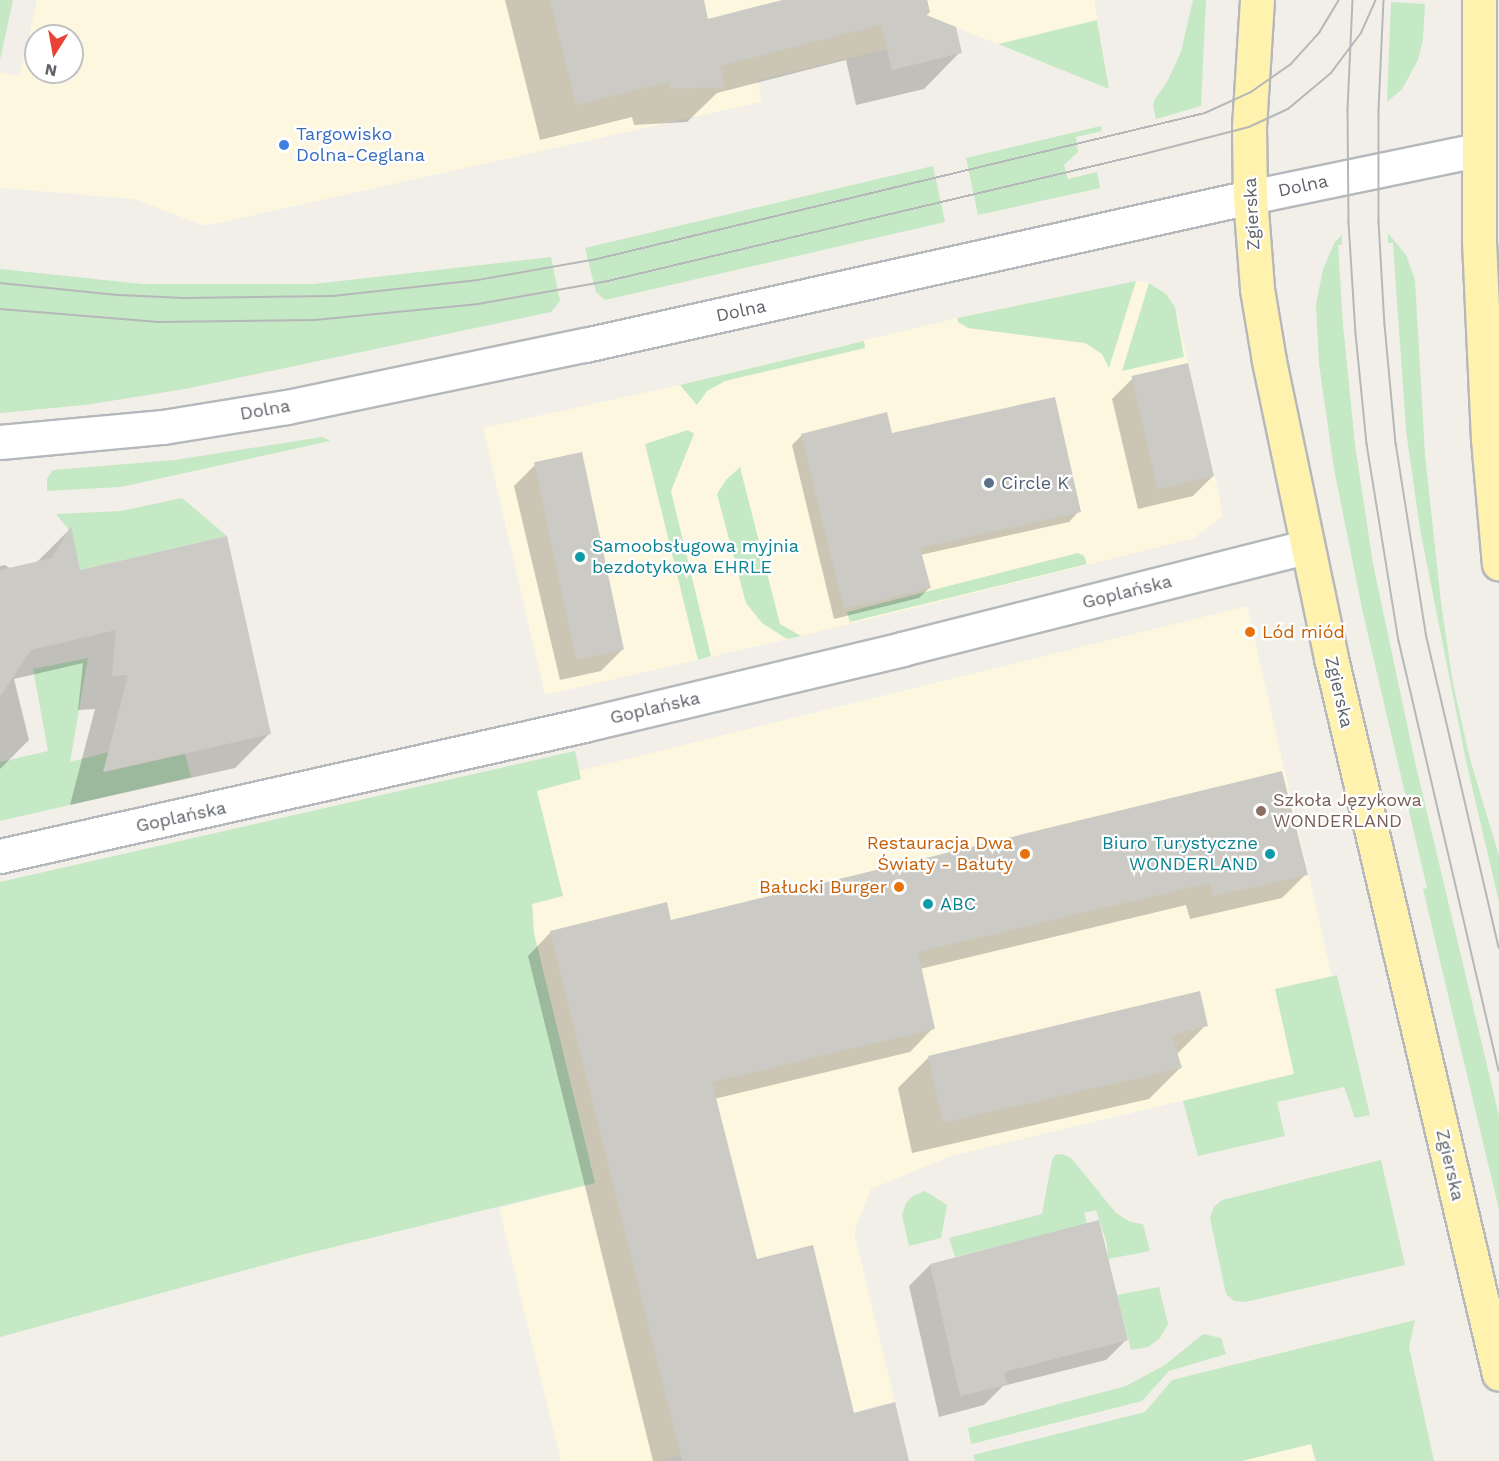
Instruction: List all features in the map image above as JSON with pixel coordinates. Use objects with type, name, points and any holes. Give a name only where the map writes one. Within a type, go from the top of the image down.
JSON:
[{"type":"main road","name":"Zgierska","points":[[1257,0],[1250,127],[1250,197],[1260,310],[1306,547],[1378,866],[1499,1374]]},
{"type":"main road","points":[[1479,0],[1477,150],[1488,439],[1499,564]]},
{"type":"street","name":"Dolna","points":[[0,442],[163,427],[287,407],[597,343],[1250,197],[1477,150]]},
{"type":"street","name":"Goplańska","points":[[0,856],[573,727],[902,649],[1306,547]]},
{"type":"shaded area","name":"Targowisko Dolna-Ceglana","points":[[37,0],[876,0],[887,49],[758,80],[761,102],[205,226],[134,199],[0,188],[0,72],[20,76],[24,58],[24,84],[84,84],[84,24],[32,24]]},
{"type":"shaded area","points":[[886,0],[1094,0],[1109,89],[998,44]]},
{"type":"shaded area","points":[[1136,281],[1149,283],[1166,294],[1175,307],[1215,476],[1223,516],[1194,538],[801,636],[545,695],[483,428],[680,385],[957,318]]},
{"type":"shaded area","points":[[1247,606],[1351,1060],[951,1156],[871,1189],[854,1233],[895,1402],[656,1461],[561,1461],[499,1208],[595,1183],[534,933],[533,910],[505,789]]},
{"type":"shaded area","points":[[1311,1444],[1315,1461],[1240,1461]]},
{"type":"green space","points":[[0,0],[13,0],[0,60]]},
{"type":"green space","points":[[1193,0],[1206,0],[1201,106],[1156,119],[1153,106],[1155,99],[1167,82],[1181,52]]},
{"type":"green space","points":[[1391,2],[1425,4],[1423,39],[1418,60],[1402,89],[1387,102]]},
{"type":"green space","points":[[1097,20],[1109,89],[998,44]]},
{"type":"green space","points":[[1101,126],[1102,131],[1076,137],[1078,152],[1064,165],[1068,179],[1097,172],[1100,188],[978,215],[966,158]]},
{"type":"green space","points":[[933,166],[945,222],[605,300],[596,292],[585,248]]},
{"type":"green space","points":[[1388,233],[1406,255],[1415,280],[1425,455],[1441,603],[1453,684],[1470,759],[1499,856],[1499,902],[1466,761],[1420,529],[1406,430],[1393,243],[1388,243]]},
{"type":"green space","points":[[1342,235],[1342,245],[1338,245],[1343,325],[1355,445],[1373,564],[1415,762],[1499,1116],[1499,1210],[1423,889],[1427,888],[1363,613],[1334,469],[1319,364],[1316,305],[1323,269],[1335,242]]},
{"type":"green space","points":[[551,257],[560,301],[551,312],[185,389],[85,405],[0,413],[0,269],[142,284],[314,284]]},
{"type":"green space","points":[[1136,281],[1109,368],[1102,354],[1085,343],[968,328],[958,322],[957,318]]},
{"type":"green space","points":[[1149,283],[1166,294],[1175,307],[1184,357],[1122,371]]},
{"type":"green space","points":[[864,341],[865,348],[725,381],[707,391],[697,405],[680,385]]},
{"type":"green space","points":[[688,430],[694,434],[671,491],[711,656],[698,660],[645,444]]},
{"type":"green space","points":[[322,437],[330,441],[121,487],[47,491],[47,479],[53,470],[175,460]]},
{"type":"green space","points":[[740,467],[780,624],[801,636],[787,639],[762,623],[746,603],[717,494],[726,480]]},
{"type":"green space","points":[[182,498],[227,536],[80,570],[71,532],[56,514],[121,511]]},
{"type":"green space","points":[[1078,553],[1084,556],[1087,564],[850,622],[847,612]]},
{"type":"green space","points":[[88,658],[70,762],[109,752],[104,772],[185,754],[191,777],[0,821],[0,762],[48,751],[33,669]]},
{"type":"green space","points":[[575,751],[581,779],[537,791],[563,896],[532,904],[534,933],[595,1183],[297,1256],[0,1337],[0,882]]},
{"type":"green space","points":[[1337,975],[1370,1115],[1355,1118],[1344,1087],[1277,1102],[1285,1136],[1198,1156],[1183,1101],[1294,1074],[1275,989]]},
{"type":"green space","points":[[1062,1154],[1071,1158],[1116,1213],[1130,1222],[1143,1224],[1150,1251],[1108,1259],[1107,1244],[1096,1210],[1084,1213],[1087,1224],[955,1257],[949,1238],[1042,1214],[1052,1160],[1055,1155]]},
{"type":"green space","points":[[1381,1160],[1405,1265],[1245,1302],[1234,1301],[1226,1294],[1210,1218],[1214,1207],[1222,1200]]},
{"type":"green space","points":[[925,1191],[947,1205],[941,1238],[909,1246],[902,1215],[906,1203],[913,1196]]},
{"type":"green space","points":[[1159,1287],[1168,1324],[1160,1338],[1148,1347],[1131,1350],[1117,1295]]},
{"type":"green space","points":[[1415,1320],[1409,1347],[1434,1461],[1316,1461],[1311,1444],[1242,1461],[975,1461],[973,1455],[1145,1412],[1172,1380]]},
{"type":"green space","points":[[1203,1334],[1221,1338],[1226,1354],[1169,1371],[1142,1401],[971,1444],[968,1428],[1126,1386],[1165,1365]]},
{"type":"building","points":[[550,0],[704,0],[708,19],[782,0],[927,0],[929,13],[924,14],[956,27],[962,53],[892,70],[881,25],[720,66],[725,87],[670,89],[668,82],[576,105]]},
{"type":"building","points":[[1188,363],[1214,476],[1158,489],[1131,376]]},
{"type":"building","points":[[1055,397],[1081,512],[920,548],[931,588],[844,609],[801,434],[887,412],[892,433]]},
{"type":"building","name":"Samoobsługowa myjnia bezdotykowa EHRLE","points":[[582,452],[624,650],[576,660],[534,462]]},
{"type":"building","points":[[71,526],[80,570],[227,536],[271,734],[103,772],[128,675],[112,676],[116,630],[31,650],[0,697],[0,570],[52,558]]},
{"type":"building","points":[[1282,771],[1308,875],[1213,896],[1210,883],[918,952],[935,1029],[712,1082],[757,1259],[813,1245],[854,1413],[895,1402],[909,1461],[682,1461],[550,931],[667,902],[671,920]]},
{"type":"building","points":[[1200,991],[1208,1026],[1172,1035],[1182,1068],[943,1123],[928,1056]]},
{"type":"building","points":[[1099,1220],[1128,1340],[1004,1372],[1007,1385],[960,1396],[930,1264]]},
{"type":"tram line","points":[[0,283],[119,295],[184,298],[333,296],[478,280],[597,259],[1205,113],[1251,92],[1291,64],[1319,33],[1339,0]]},
{"type":"tram line","points":[[1353,0],[1348,109],[1349,223],[1356,334],[1367,444],[1399,641],[1499,1071]]},
{"type":"tram line","points":[[0,309],[158,322],[315,320],[478,304],[608,281],[1249,127],[1288,109],[1331,73],[1361,33],[1376,0]]},
{"type":"tram line","points":[[1384,0],[1379,112],[1379,222],[1385,325],[1396,443],[1427,638],[1499,948]]},
{"type":"place","name":"Targowisko Dolna-Ceglana","points":[[284,145]]},
{"type":"place","name":"Circle K","points":[[989,483]]},
{"type":"place","name":"Samoobsługowa myjnia bezdotykowa EHRLE","points":[[580,557]]},
{"type":"place","name":"Lód miód","points":[[1250,632]]},
{"type":"place","name":"Szkoła Językowa WONDERLAND","points":[[1261,811]]},
{"type":"place","name":"Restauracja Dwa Światy - Bałuty","points":[[1025,854]]},
{"type":"place","name":"Biuro Turystyczne WONDERLAND","points":[[1270,854]]},
{"type":"place","name":"Bałucki Burger","points":[[899,887]]},
{"type":"place","name":"ABC","points":[[928,904]]}]
